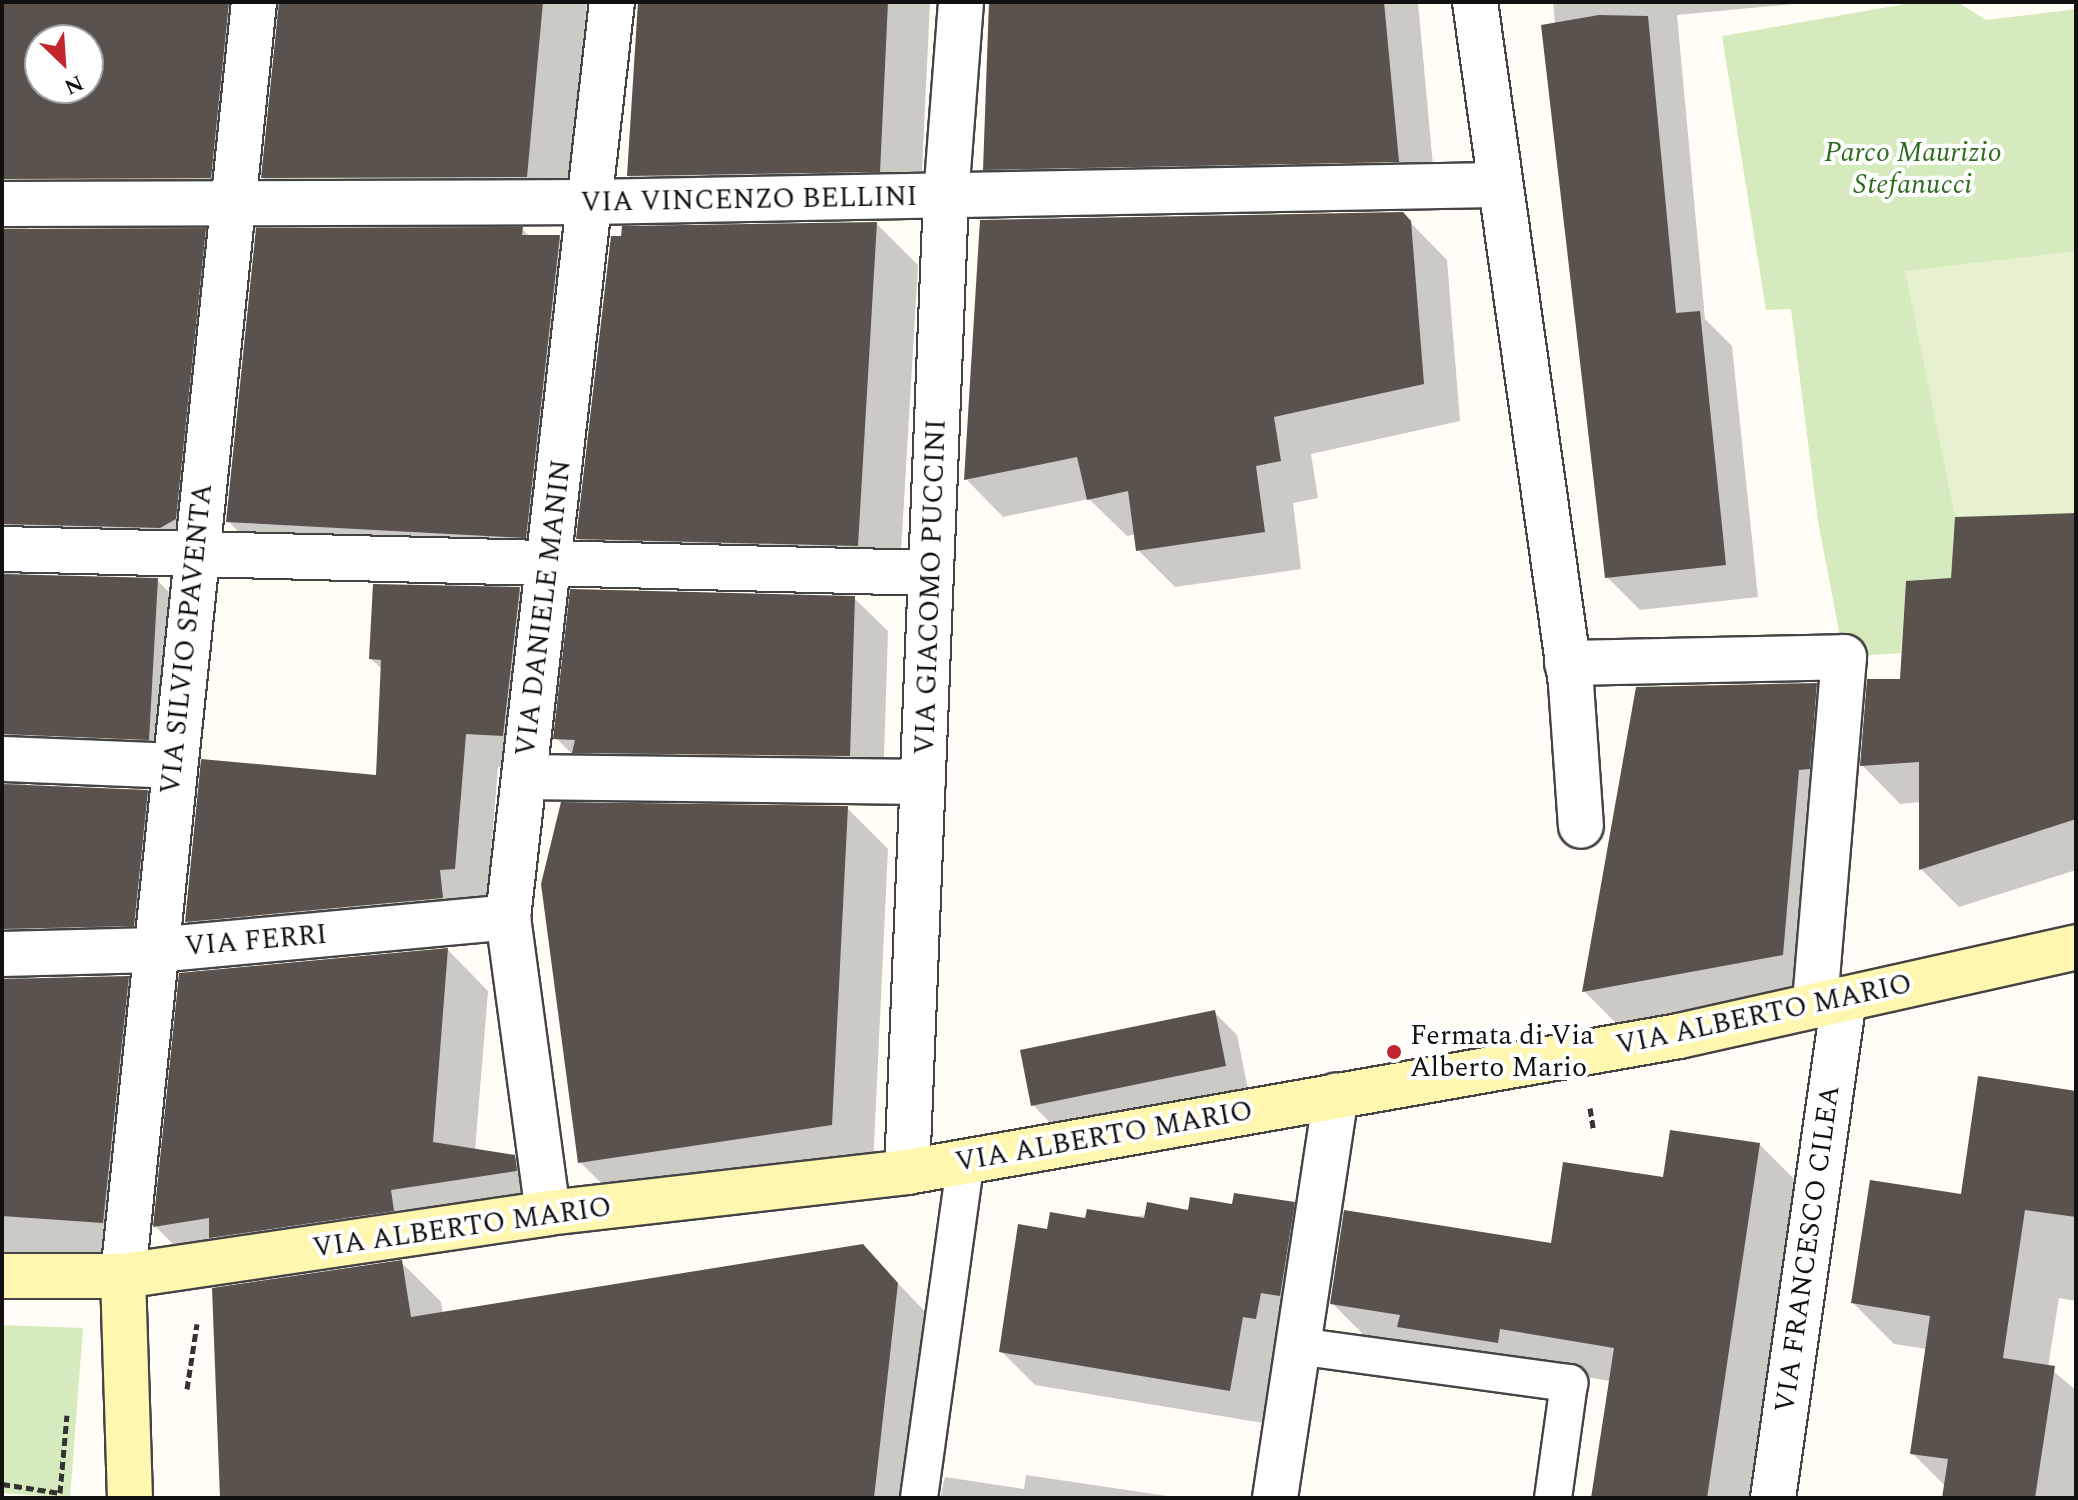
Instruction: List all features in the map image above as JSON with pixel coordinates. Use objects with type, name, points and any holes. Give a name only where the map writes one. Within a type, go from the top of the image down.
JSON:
[{"type":"street","name":"VIA SILVIO SPAVENTA","points":[[123,1276],[230,201],[254,2]]},
{"type":"street","name":"VIA DANIELE MANIN","points":[[548,1213],[508,917],[612,2]]},
{"type":"street","name":"VIA GIACOMO PUCCINI","points":[[907,1172],[946,197],[961,2]]},
{"type":"street","points":[[1475,2],[1495,185],[1567,663],[1581,826]]},
{"type":"street","name":"VIA VINCENZO BELLINI","points":[[2,204],[590,202],[1495,185]]},
{"type":"street","points":[[2,549],[549,566],[931,573]]},
{"type":"street","name":"VIA FRANCESCO CILEA","points":[[1567,663],[1844,657],[1830,1002],[1773,1498]]},
{"type":"street","points":[[2,759],[174,766]]},
{"type":"street","points":[[524,777],[923,782]]},
{"type":"street","name":"VIA FERRI","points":[[2,954],[155,950],[508,917]]},
{"type":"street","name":"VIA ALBERTO MARIO","points":[[2,1276],[123,1276],[548,1213],[907,1172],[1336,1096],[1830,1002],[2076,947]]},
{"type":"street","points":[[1275,1498],[1336,1096]]},
{"type":"street","points":[[123,1276],[130,1498]]},
{"type":"lane","points":[[919,1498],[966,1161]]},
{"type":"lane","points":[[1298,1346],[1569,1383],[1553,1498]]},
{"type":"path","points":[[2,1484],[52,1495],[60,1493],[68,1399]]},
{"type":"green space","name":"Parco Maurizio Stefanucci","points":[[1917,2],[1957,2],[1986,20],[2076,9],[2076,513],[1955,517],[1951,579],[1906,581],[1901,653],[1844,657],[1818,521],[1791,309],[1766,310],[1722,36]]},
{"type":"green space","points":[[2076,251],[2076,513],[1955,517],[1905,271]]},
{"type":"green space","points":[[2,1325],[83,1328],[70,1498],[2,1493]]},
{"type":"building","points":[[2,2],[229,2],[211,178],[2,179]]},
{"type":"building","points":[[279,2],[543,2],[527,177],[261,178]]},
{"type":"building","points":[[638,2],[888,2],[880,172],[627,176]]},
{"type":"building","points":[[989,2],[1384,2],[1399,162],[983,170]]},
{"type":"building","points":[[1599,15],[1648,16],[1676,313],[1700,311],[1726,565],[1605,578],[1541,25]]},
{"type":"building","points":[[1403,212],[1411,221],[1424,384],[1274,417],[1281,461],[1256,466],[1265,532],[1136,551],[1128,491],[1087,500],[1077,457],[964,480],[980,220]]},
{"type":"building","points":[[877,222],[858,546],[576,539],[611,236],[621,236],[622,226]]},
{"type":"building","points":[[523,227],[522,235],[560,235],[526,538],[226,522],[256,228]]},
{"type":"building","points":[[206,228],[176,519],[160,528],[2,524],[2,229]]},
{"type":"building","points":[[2076,513],[2076,819],[1919,870],[1919,762],[1860,766],[1867,679],[1900,679],[1906,581],[1951,578],[1955,517]]},
{"type":"building","points":[[2,574],[158,578],[149,740],[2,734]]},
{"type":"building","points":[[373,584],[520,587],[503,736],[466,734],[455,869],[440,870],[443,898],[185,922],[201,759],[376,775],[381,660],[369,659]]},
{"type":"building","points":[[570,589],[855,596],[850,756],[572,753],[575,740],[553,739]]},
{"type":"building","points":[[1817,683],[1810,769],[1799,770],[1783,955],[1582,992],[1636,687]]},
{"type":"building","points":[[2,784],[148,790],[134,926],[2,929]]},
{"type":"building","points":[[561,802],[848,806],[832,1125],[578,1163],[541,884]]},
{"type":"building","points":[[448,948],[433,1142],[515,1155],[517,1171],[391,1190],[394,1211],[209,1238],[209,1218],[153,1227],[179,973]]},
{"type":"building","points":[[129,976],[103,1223],[2,1216],[2,979]]},
{"type":"building","points":[[1215,1010],[1226,1066],[1031,1106],[1020,1050]]},
{"type":"building","points":[[1978,1076],[2076,1091],[2076,1217],[2025,1210],[2003,1358],[2055,1366],[2035,1498],[1942,1498],[1948,1459],[1910,1454],[1930,1316],[1851,1303],[1870,1180],[1961,1194]]},
{"type":"building","points":[[1670,1130],[1760,1143],[1707,1498],[1591,1498],[1614,1348],[1500,1329],[1498,1343],[1397,1327],[1400,1315],[1330,1304],[1344,1210],[1551,1243],[1563,1162],[1663,1177]]},
{"type":"building","points":[[1234,1193],[1295,1202],[1280,1296],[1261,1293],[1256,1319],[1243,1317],[1230,1391],[999,1352],[1018,1224],[1047,1229],[1050,1212],[1085,1218],[1087,1209],[1144,1218],[1147,1202],[1188,1210],[1190,1197],[1232,1204]]},
{"type":"building","points":[[863,1244],[898,1283],[874,1498],[220,1498],[212,1288],[402,1260],[411,1317]]},
{"type":"place","name":"Fermata di Via Alberto Mario","points":[[1394,1052]]}]
